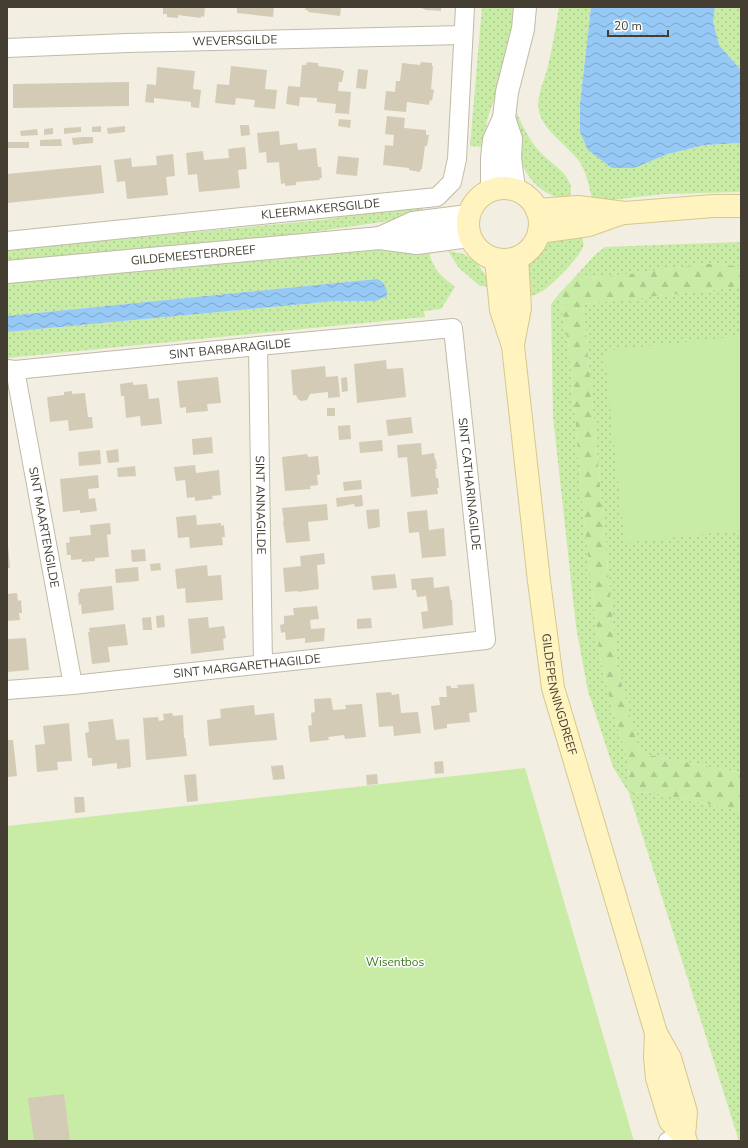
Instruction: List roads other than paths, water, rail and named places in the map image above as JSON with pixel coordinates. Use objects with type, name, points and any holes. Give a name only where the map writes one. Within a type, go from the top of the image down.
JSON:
[{"type":"main road","points":[[500,188],[514,189],[528,197],[537,210],[540,221],[539,232],[534,245],[523,255],[506,259],[487,257],[474,245],[469,226],[471,207],[484,194],[492,190],[500,188]]},
{"type":"main road","points":[[537,210],[578,207],[624,213],[713,206],[741,206]]},
{"type":"main road","points":[[539,232],[589,225],[624,213]]},
{"type":"main road","name":"GILDEPENNINGDREEF","points":[[506,259],[520,308],[513,346],[538,581],[553,688],[656,1033],[670,1058],[686,1112],[679,1139]]},
{"type":"street","name":"KLEERMAKERSGILDE","points":[[7,241],[437,197],[452,182],[457,159],[462,35],[465,7]]},
{"type":"street","points":[[492,190],[492,158],[494,140],[504,118],[507,92],[523,29],[525,7]]},
{"type":"street","name":"WEVERSGILDE","points":[[7,48],[127,43],[462,35]]},
{"type":"street","points":[[504,118],[511,139],[510,158],[514,189]]},
{"type":"street","name":"GILDEMEESTERDREEF","points":[[7,272],[380,238],[413,223],[469,226]]},
{"type":"street","name":"SINT BARBARAGILDE","points":[[11,369],[452,328]]},
{"type":"street","name":"SINT CATHARINAGILDE","points":[[452,328],[486,640]]},
{"type":"street","name":"SINT ANNAGILDE","points":[[258,346],[263,664]]},
{"type":"street","name":"SINT MAARTENGILDE","points":[[11,369],[73,685]]},
{"type":"street","name":"SINT MARGARETHAGILDE","points":[[7,690],[73,685],[486,640]]},
{"type":"water","points":[[591,7],[715,7],[713,21],[719,45],[741,70],[741,143],[705,145],[668,154],[634,168],[612,168],[588,150],[580,132],[580,104]]},
{"type":"water","points":[[377,279],[385,286],[387,296],[376,301],[335,301],[7,332],[7,316]]},
{"type":"park label","name":"Wisentbos","points":[[395,962]]}]
